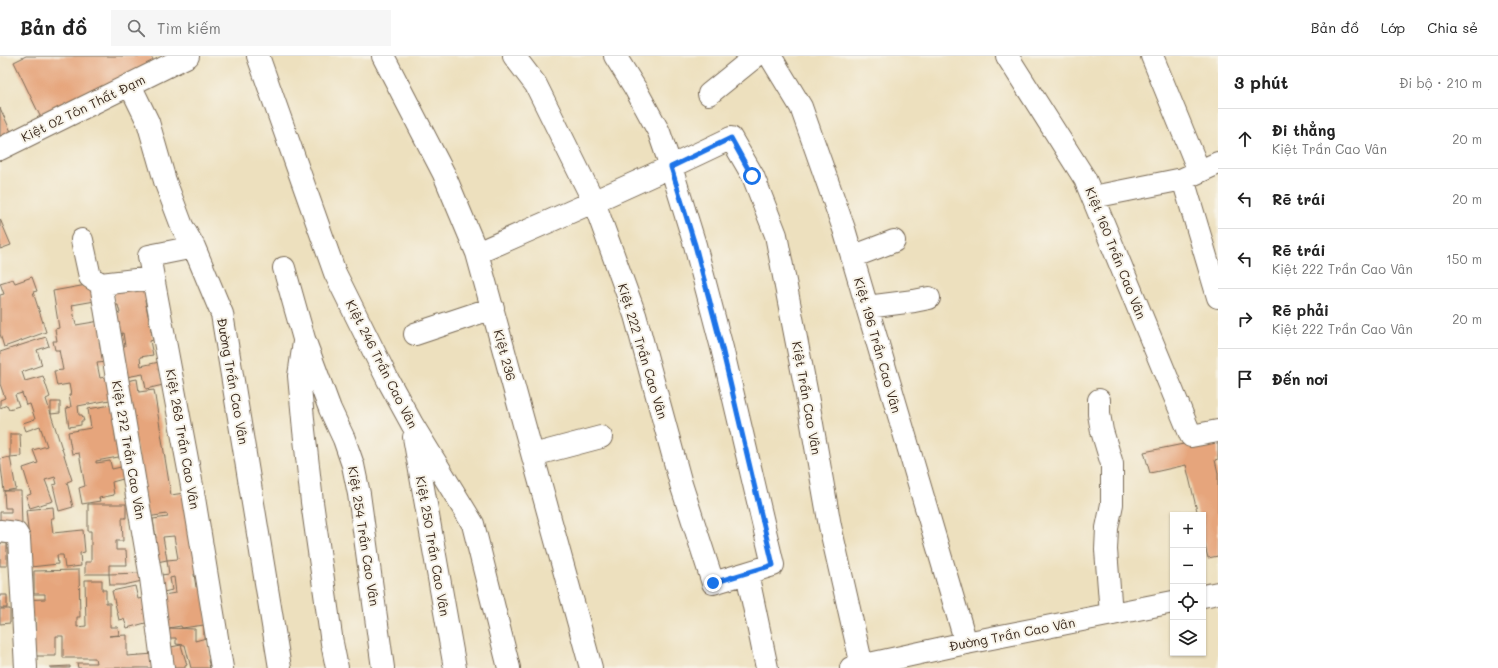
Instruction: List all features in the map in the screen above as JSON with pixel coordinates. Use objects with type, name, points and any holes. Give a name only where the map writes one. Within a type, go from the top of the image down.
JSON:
[{"type":"street","name":"Kiệt 02 Tôn Thất Đạm","points":[[0,149],[188,56]]},
{"type":"street","name":"Kiệt 246 Trần Cao Vân","points":[[258,56],[335,272],[388,380],[412,424],[473,524],[509,668]]},
{"type":"street","name":"Kiệt 236","points":[[383,56],[444,174],[477,253],[591,668]]},
{"type":"street","name":"Kiệt 222 Trần Cao Vân","points":[[514,56],[536,86],[594,202],[635,315],[681,484],[713,583],[773,565],[722,348],[695,245],[671,167],[659,132],[635,88],[615,56]]},
{"type":"street","points":[[709,94],[756,56]]},
{"type":"street","name":"Kiệt 160 Trần Cao Vân","points":[[1007,56],[1085,179],[1191,436],[1218,431]]},
{"type":"street","points":[[1152,56],[1200,171],[1218,297]]},
{"type":"street","name":"Kiệt 196 Trần Cao Vân","points":[[779,60],[801,107],[844,229],[966,643]]},
{"type":"street","name":"Đường Trần Cao Vân","points":[[130,85],[148,122],[165,181],[182,226],[194,247],[222,314],[280,668]]},
{"type":"street","name":"Kiệt Trần Cao Vân","points":[[671,167],[731,138],[752,176],[776,236],[857,667]]},
{"type":"street","points":[[477,253],[671,167]]},
{"type":"street","points":[[1093,197],[1200,171]]},
{"type":"street","points":[[82,240],[90,278],[101,284],[153,278]]},
{"type":"street","points":[[852,257],[894,241]]},
{"type":"street","name":"Kiệt 268 Trần Cao Vân","points":[[194,247],[149,256],[192,486],[222,668]]},
{"type":"street","name":"Kiệt 254 Trần Cao Vân","points":[[284,268],[304,339],[330,409],[354,465],[384,668]]},
{"type":"street","name":"Kiệt 272 Trần Cao Vân","points":[[101,284],[151,578],[163,668]]},
{"type":"street","points":[[867,307],[914,302],[930,298]]},
{"type":"street","points":[[416,334],[492,308]]},
{"type":"street","points":[[304,339],[299,376],[304,430],[314,517],[337,668]]},
{"type":"street","points":[[1099,400],[1099,414],[1102,431],[1112,464],[1112,504],[1107,528],[1106,550],[1111,614]]},
{"type":"street","name":"Kiệt 250 Trần Cao Vân","points":[[412,424],[454,668]]},
{"type":"street","points":[[533,455],[602,436]]},
{"type":"street","points":[[0,531],[16,533],[19,538],[26,668]]},
{"type":"street","points":[[746,574],[767,668]]},
{"type":"street","points":[[1206,595],[1218,593]]},
{"type":"street","name":"Đường Trần Cao Vân","points":[[857,667],[966,643],[1170,603]]},
{"type":"building","points":[[26,56],[151,56],[155,64],[41,118],[14,62]]},
{"type":"building","points":[[0,108],[13,136],[0,142]]},
{"type":"building","points":[[0,219],[11,245],[0,249]]},
{"type":"building","points":[[32,277],[37,291],[33,292],[46,332],[4,347],[0,334],[0,295],[4,294],[0,283],[13,279],[15,283]]},
{"type":"building","points":[[147,282],[150,299],[145,300],[153,340],[150,341],[153,355],[140,357],[141,366],[159,362],[163,385],[146,389],[143,374],[126,377],[121,346],[125,346],[123,333],[120,334],[116,314],[120,313],[118,305],[115,305],[112,289]]},
{"type":"building","points":[[92,284],[95,301],[72,305],[76,325],[100,321],[107,362],[97,363],[100,378],[110,376],[115,399],[78,406],[79,415],[82,415],[84,421],[81,421],[81,425],[69,427],[66,408],[71,407],[69,384],[57,386],[54,371],[63,370],[59,350],[55,350],[53,341],[57,341],[55,329],[59,328],[53,291]]},
{"type":"building","points":[[46,337],[49,346],[37,350],[42,365],[22,372],[25,381],[43,376],[50,397],[46,399],[72,480],[67,482],[73,507],[59,511],[53,485],[57,484],[55,477],[45,480],[53,501],[30,508],[26,496],[31,494],[23,468],[38,463],[33,450],[47,446],[40,426],[26,431],[23,423],[35,419],[30,404],[26,405],[22,393],[15,395],[19,406],[9,409],[7,405],[0,408],[0,400],[5,398],[0,384],[0,352]]},
{"type":"building","points":[[137,379],[139,392],[154,390],[171,495],[184,493],[198,573],[194,574],[196,587],[204,586],[207,624],[204,625],[162,629],[156,596],[176,593],[174,577],[170,578],[172,590],[164,592],[161,575],[169,574],[167,560],[152,563],[148,540],[156,538],[153,519],[168,517],[167,514],[147,517],[126,381]],"holes":[[[174,536],[178,559],[167,560],[163,537]]]},
{"type":"building","points":[[51,402],[60,402],[60,413],[51,414]]},
{"type":"building","points":[[117,404],[118,433],[115,434],[117,446],[122,445],[124,456],[96,461],[96,463],[110,461],[112,469],[121,467],[123,479],[112,482],[114,495],[99,498],[100,501],[82,504],[79,488],[85,486],[79,453],[72,454],[68,432],[91,428],[88,409]]},
{"type":"building","points":[[10,434],[20,434],[21,456],[10,457]]},
{"type":"building","points":[[1218,437],[1218,459],[1215,460],[1218,473],[1218,556],[1208,558],[1206,550],[1206,512],[1197,512],[1186,465],[1150,473],[1144,452]]},
{"type":"building","points":[[10,457],[16,489],[4,491],[0,459]]},
{"type":"building","points":[[4,491],[21,491],[22,526],[0,527],[0,512],[11,512],[11,508],[5,508]]},
{"type":"building","points":[[88,504],[126,504],[126,518],[122,518],[123,541],[116,541],[116,550],[126,550],[127,565],[109,565],[109,574],[85,574],[85,562],[91,562],[91,531],[88,531]]},
{"type":"building","points":[[53,507],[54,518],[51,518],[53,533],[83,530],[85,552],[80,553],[81,566],[65,568],[63,555],[57,555],[58,564],[12,569],[11,560],[31,558],[26,510]]},
{"type":"building","points":[[0,543],[7,543],[7,566],[0,566]]},
{"type":"building","points":[[79,570],[80,617],[77,617],[77,627],[86,626],[85,580],[102,580],[102,590],[106,590],[106,603],[110,603],[110,627],[118,627],[119,635],[109,636],[127,635],[127,656],[154,654],[155,668],[78,668],[77,663],[96,663],[95,658],[63,658],[63,636],[56,636],[56,656],[25,656],[35,636],[35,618],[27,618],[16,600],[45,599],[45,594],[34,594],[34,571]]},
{"type":"building","points":[[142,573],[142,581],[124,585],[110,585],[109,574]]},
{"type":"building","points":[[135,586],[138,599],[143,598],[149,622],[127,628],[124,619],[119,620],[112,591]]},
{"type":"building","points":[[0,595],[7,595],[7,608],[0,608]]},
{"type":"building","points":[[0,609],[10,609],[10,623],[0,624]]},
{"type":"building","points":[[204,625],[213,625],[213,638],[204,638]]},
{"type":"building","points":[[167,628],[195,629],[195,641],[206,638],[211,658],[208,660],[210,668],[191,668],[185,645],[176,644],[176,638],[166,638]]},
{"type":"building","points":[[181,645],[187,665],[185,668],[165,668],[166,648]]},
{"type":"building","points":[[70,666],[70,668],[50,668],[50,667]]},
{"type":"route","points":[[713,583],[773,565],[722,348],[695,245],[671,167],[731,138],[752,176]]}]
